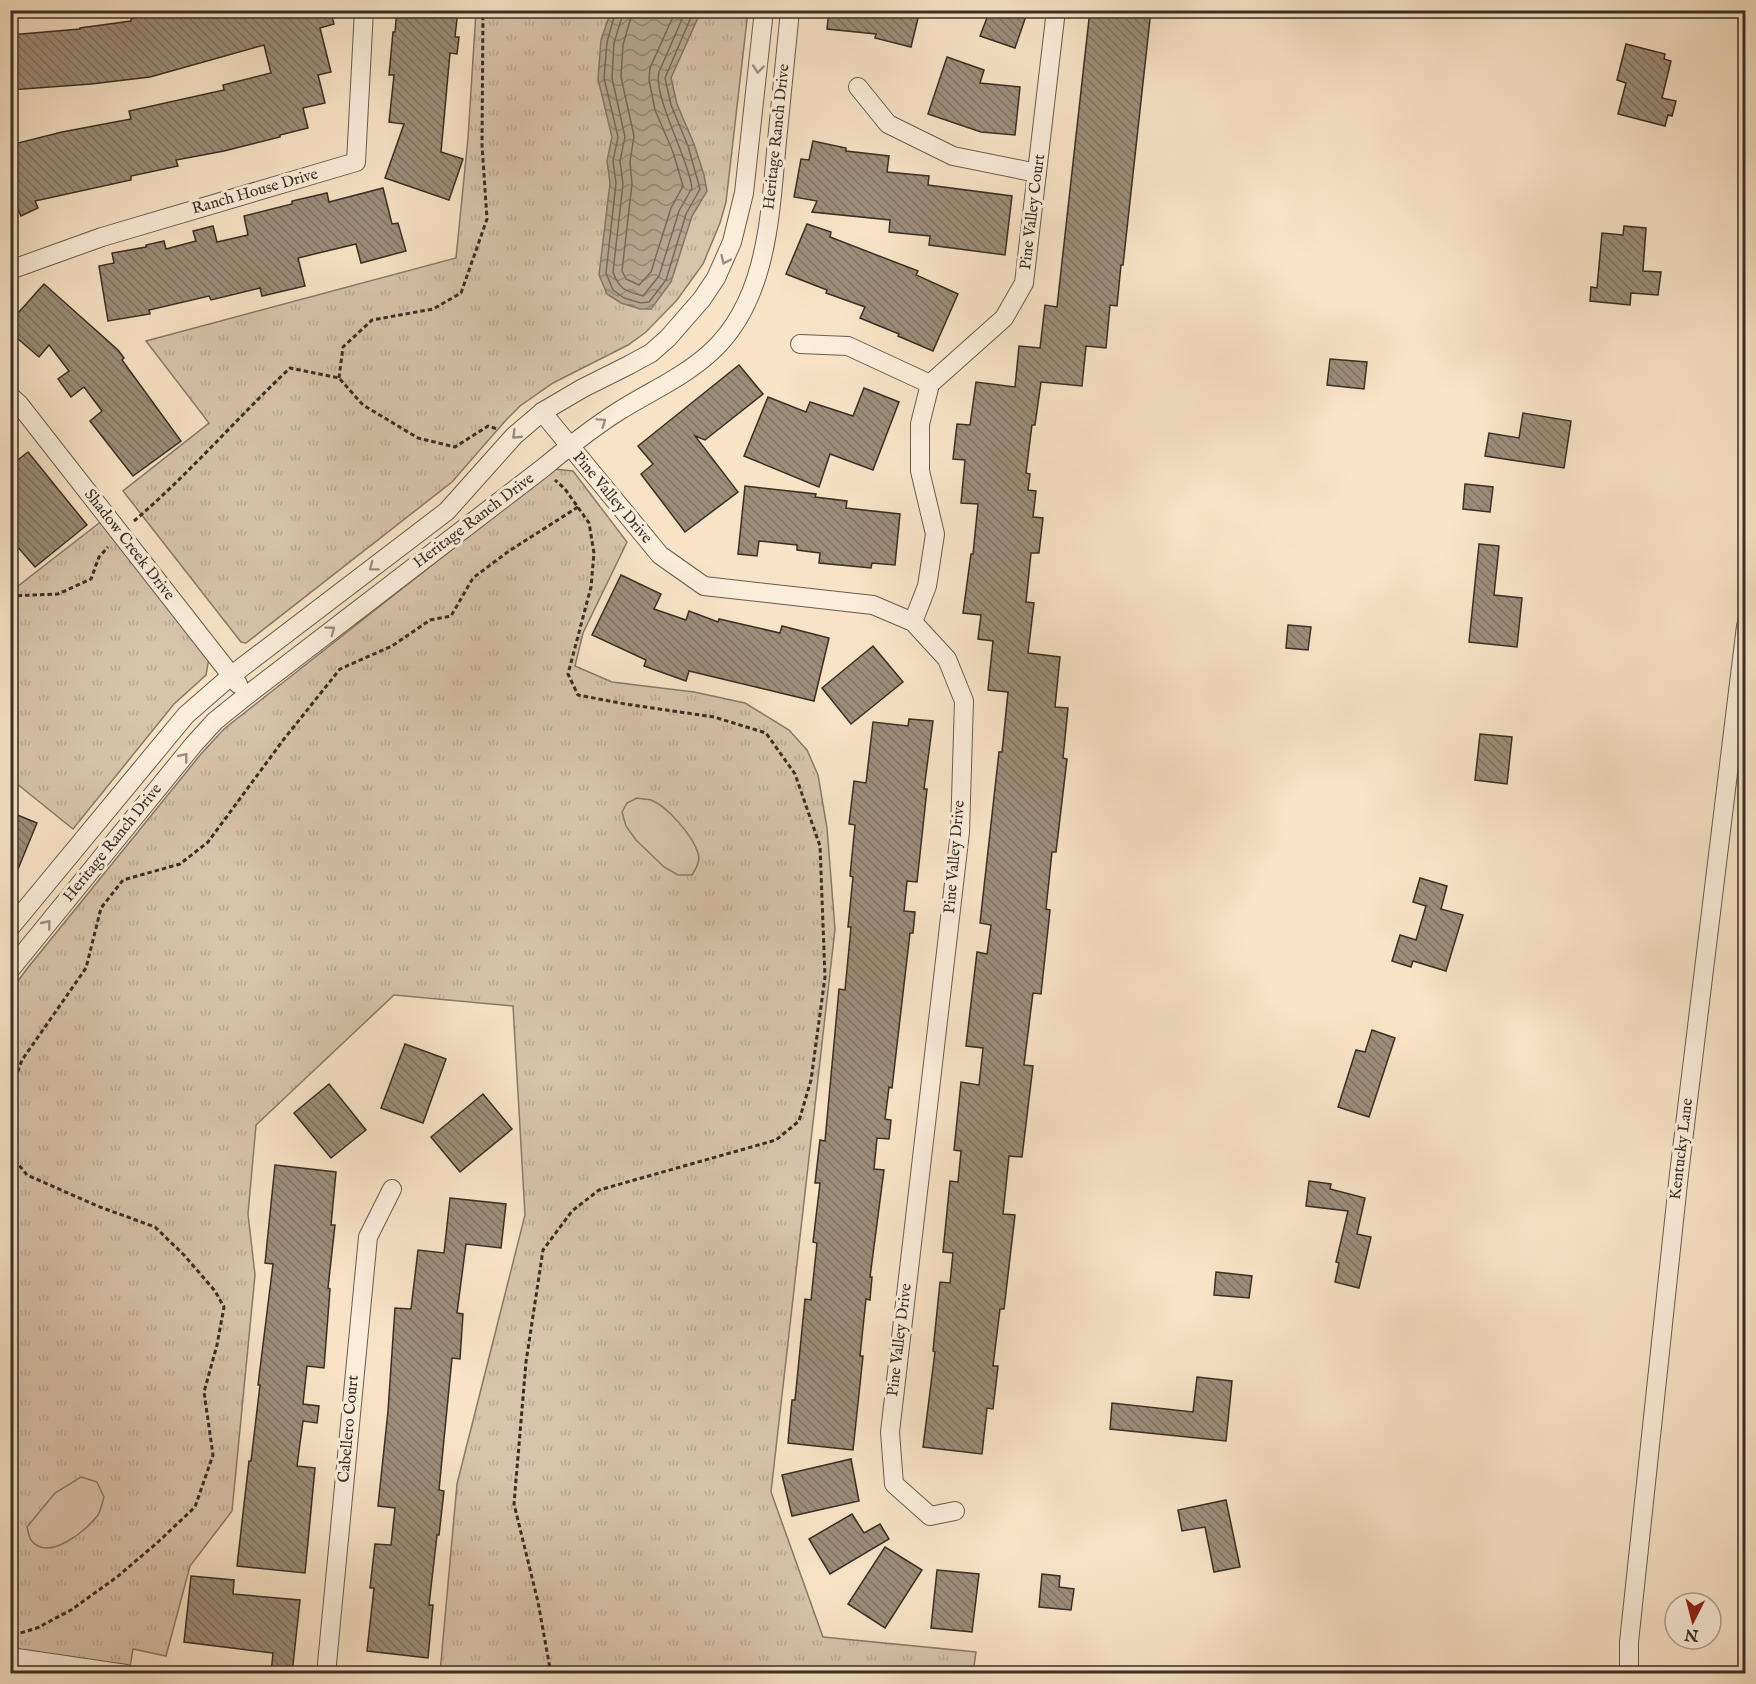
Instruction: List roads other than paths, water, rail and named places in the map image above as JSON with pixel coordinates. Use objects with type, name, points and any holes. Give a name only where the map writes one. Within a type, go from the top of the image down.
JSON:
[{"type":"street","name":"Ranch House Drive","points":[[10,270],[102,237],[356,162],[364,10]]},
{"type":"street","name":"Heritage Ranch Drive","points":[[10,929],[186,715],[232,675],[447,511],[514,436],[542,412],[651,353],[684,321],[716,278],[732,242],[744,194],[764,10]]},
{"type":"street","name":"Heritage Ranch Drive","points":[[10,970],[215,721],[543,468],[569,445],[698,363],[722,341],[743,311],[758,275],[765,240],[790,10]]},
{"type":"street","name":"Pine Valley Court","points":[[930,384],[1004,318],[1024,282],[1056,10]]},
{"type":"street","points":[[858,87],[888,124],[953,156],[1037,173]]},
{"type":"street","points":[[800,344],[848,346],[930,384],[920,424],[920,471],[935,534],[927,586],[913,622]]},
{"type":"street","name":"Shadow Creek Drive","points":[[10,396],[19,404],[232,675],[246,696]]},
{"type":"street","name":"Pine Valley Drive","points":[[542,412],[660,555],[704,586],[873,605],[913,622],[947,659],[963,701],[960,832],[890,1432],[894,1484],[930,1516],[955,1512]]},
{"type":"street","name":"Kentucky Lane","points":[[1629,1674],[1629,1642],[1679,1174],[1746,626]]},
{"type":"street","points":[[10,929],[29,945]]},
{"type":"street","name":"Cabellero Court","points":[[326,1674],[368,1237],[392,1190]]},
{"type":"street","points":[[11,1657],[126,1674]]},
{"type":"water","points":[[611,11],[701,11],[671,78],[677,104],[694,144],[707,191],[692,216],[671,282],[651,309],[640,309],[621,303],[607,294],[599,275],[610,183],[607,161],[612,137],[598,79],[601,40]]}]
